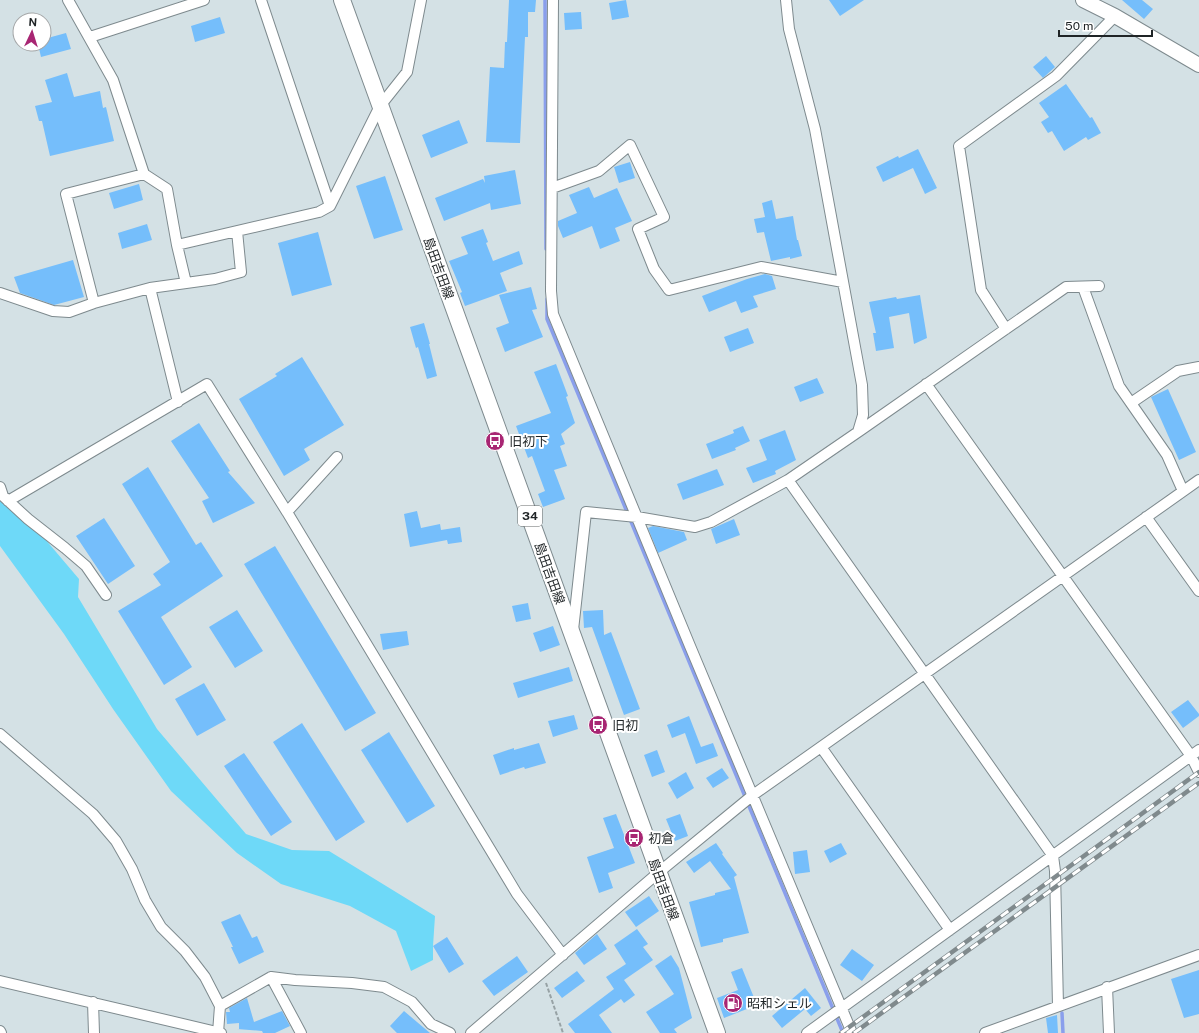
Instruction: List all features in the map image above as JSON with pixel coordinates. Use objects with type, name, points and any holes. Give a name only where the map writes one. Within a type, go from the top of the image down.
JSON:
[{"type":"main road","name":"島田吉田線","points":[[342,0],[717,1033]]},
{"type":"street","points":[[68,0],[113,80],[144,174],[167,189],[186,283]]},
{"type":"street","points":[[90,37],[204,0]]},
{"type":"street","points":[[261,0],[330,206]]},
{"type":"street","points":[[178,245],[319,212],[330,206],[380,106],[407,72],[421,0]]},
{"type":"street","points":[[553,0],[551,291],[553,314],[852,1033]]},
{"type":"street","points":[[786,0],[789,28],[815,129],[862,385],[863,415],[858,432]]},
{"type":"street","points":[[1083,0],[1115,16],[1199,65]]},
{"type":"street","points":[[1006,329],[981,290],[959,146],[1056,76],[1115,16]]},
{"type":"street","points":[[552,188],[599,171],[630,146],[664,217],[638,229],[654,269],[669,290],[761,267],[843,282]]},
{"type":"street","points":[[94,303],[66,194],[144,174]]},
{"type":"street","points":[[0,292],[53,311],[68,312],[94,303],[150,288],[215,279],[241,272],[237,231]]},
{"type":"street","points":[[572,636],[586,512],[637,517],[695,527],[711,522],[788,480],[1066,287],[1099,286]]},
{"type":"street","points":[[1083,287],[1119,386],[1167,455],[1183,491]]},
{"type":"street","points":[[150,288],[178,402]]},
{"type":"street","points":[[1131,403],[1178,371],[1199,367]]},
{"type":"street","points":[[8,501],[207,384],[287,512],[517,894],[563,955]]},
{"type":"street","points":[[926,384],[1063,576],[1195,753],[1199,772]]},
{"type":"street","points":[[287,512],[337,456]]},
{"type":"street","points":[[788,480],[1053,856],[1055,871],[1058,1006]]},
{"type":"street","points":[[471,1033],[658,873],[753,795],[1199,480]]},
{"type":"street","points":[[0,487],[3,496],[8,501],[86,566],[106,595]]},
{"type":"street","points":[[1146,517],[1199,591]]},
{"type":"street","points":[[0,734],[93,814],[116,841],[132,869],[145,900],[161,927],[185,951],[205,977],[220,1006],[219,1033],[0,981]]},
{"type":"street","points":[[821,747],[950,930]]},
{"type":"street","points":[[807,1033],[1195,753]]},
{"type":"street","points":[[984,1033],[1107,987],[1199,955]]},
{"type":"street","points":[[220,1006],[271,977],[295,980],[352,983],[384,987],[412,1002],[430,1024],[450,1033]]},
{"type":"street","points":[[271,977],[301,1033]]},
{"type":"street","points":[[1107,987],[1109,1033]]},
{"type":"street","points":[[93,1002],[94,1033]]},
{"type":"path","points":[[542,972],[563,1033]]},
{"type":"shaded area","points":[[0,501],[28,519],[79,579],[78,597],[157,729],[246,834],[292,850],[329,851],[435,916],[433,960],[411,971],[396,931],[350,906],[281,884],[237,853],[171,791],[113,709],[64,634],[0,546]]},
{"type":"building","points":[[509,0],[536,0],[535,12],[528,12],[528,37],[525,37],[520,143],[486,142],[490,67],[504,68]]},
{"type":"building","points":[[626,0],[629,17],[612,20],[609,3]]},
{"type":"building","points":[[829,0],[864,0],[840,16]]},
{"type":"building","points":[[1122,0],[1142,0],[1153,9],[1144,19]]},
{"type":"building","points":[[581,12],[582,29],[565,30],[564,13]]},
{"type":"building","points":[[220,17],[225,33],[195,42],[191,26]]},
{"type":"building","points":[[66,33],[71,49],[41,57],[40,52],[52,52],[52,37]]},
{"type":"building","points":[[1046,56],[1055,67],[1043,78],[1033,67]]},
{"type":"building","points":[[67,73],[74,97],[100,91],[103,108],[106,107],[114,141],[50,156],[42,121],[39,121],[35,106],[52,102],[45,80]]},
{"type":"building","points":[[1066,84],[1090,118],[1092,117],[1101,133],[1088,140],[1086,137],[1064,151],[1052,131],[1048,133],[1041,122],[1049,117],[1039,103]]},
{"type":"building","points":[[459,120],[468,143],[431,158],[422,135]]},
{"type":"building","points":[[918,149],[937,188],[925,194],[913,168],[883,182],[876,167],[898,156],[899,158]]},
{"type":"building","points":[[630,162],[635,178],[619,183],[614,167]]},
{"type":"building","points":[[515,170],[521,204],[491,210],[490,203],[444,221],[435,198],[483,179],[485,183],[484,176]]},
{"type":"building","points":[[385,176],[403,230],[374,239],[356,186]]},
{"type":"building","points":[[139,184],[143,200],[114,209],[109,193]]},
{"type":"building","points":[[589,187],[594,198],[617,188],[632,221],[615,228],[620,241],[600,249],[592,226],[563,238],[558,226],[558,221],[577,213],[569,195]]},
{"type":"building","points":[[772,200],[776,219],[793,216],[797,240],[802,256],[771,261],[764,232],[757,233],[754,219],[765,217],[762,203]]},
{"type":"building","points":[[147,224],[152,240],[122,249],[118,233]]},
{"type":"building","points":[[483,229],[488,242],[486,243],[493,261],[519,251],[523,264],[500,273],[507,291],[465,306],[460,293],[462,292],[449,261],[468,254],[461,237]]},
{"type":"building","points":[[318,232],[332,285],[292,296],[278,243]]},
{"type":"building","points":[[73,260],[84,297],[54,305],[20,293],[14,277]]},
{"type":"building","points":[[765,274],[772,276],[776,289],[753,296],[758,307],[741,313],[736,301],[709,312],[702,296],[747,279]]},
{"type":"building","points":[[531,287],[537,309],[532,310],[543,337],[505,352],[496,328],[509,323],[499,295]]},
{"type":"building","points":[[920,295],[927,338],[914,344],[909,313],[889,317],[894,348],[876,351],[873,333],[876,333],[869,302],[896,297],[897,299]]},
{"type":"building","points":[[424,323],[437,376],[427,379],[418,347],[416,348],[410,327]]},
{"type":"building","points":[[748,328],[754,343],[730,352],[724,337]]},
{"type":"building","points":[[302,357],[344,425],[304,449],[310,460],[284,476],[239,399],[277,376],[275,374]]},
{"type":"building","points":[[556,364],[568,396],[566,397],[575,423],[561,434],[565,444],[560,446],[567,466],[554,470],[565,499],[543,507],[538,494],[545,491],[532,456],[528,458],[516,426],[551,413],[534,372]]},
{"type":"building","points":[[817,378],[824,393],[800,402],[794,387]]},
{"type":"building","points":[[1168,389],[1196,452],[1179,460],[1151,397]]},
{"type":"building","points":[[199,423],[230,471],[228,472],[255,503],[213,523],[202,501],[209,498],[171,441]]},
{"type":"building","points":[[743,426],[750,441],[735,448],[736,450],[712,459],[706,444],[734,433],[733,430]]},
{"type":"building","points":[[785,430],[796,460],[775,471],[776,474],[753,483],[746,468],[767,460],[759,440]]},
{"type":"building","points":[[148,467],[196,545],[201,542],[223,576],[161,617],[192,667],[164,685],[118,611],[161,585],[153,574],[170,562],[122,484]]},
{"type":"building","points":[[717,469],[724,485],[683,500],[677,484]]},
{"type":"building","points":[[417,511],[421,528],[440,524],[441,530],[460,527],[462,542],[448,544],[447,540],[410,547],[404,514]]},
{"type":"building","points":[[104,518],[135,566],[108,584],[76,536]]},
{"type":"building","points":[[734,519],[740,535],[716,544],[711,529]]},
{"type":"building","points":[[653,526],[684,532],[687,540],[658,553],[648,528]]},
{"type":"building","points":[[275,546],[376,713],[345,731],[244,564]]},
{"type":"building","points":[[528,603],[531,619],[516,622],[512,606]]},
{"type":"building","points":[[237,610],[263,651],[235,668],[209,627]]},
{"type":"building","points":[[603,610],[604,635],[611,632],[640,709],[624,715],[592,627],[584,628],[583,611]]},
{"type":"building","points":[[553,626],[560,645],[540,652],[533,633]]},
{"type":"building","points":[[407,631],[409,645],[383,650],[380,634]]},
{"type":"building","points":[[569,667],[573,681],[518,698],[513,683]]},
{"type":"building","points":[[204,683],[226,720],[197,736],[175,699]]},
{"type":"building","points":[[1188,700],[1199,716],[1183,728],[1171,712]]},
{"type":"building","points":[[574,715],[578,729],[553,737],[548,721]]},
{"type":"building","points":[[689,716],[701,747],[713,743],[718,756],[696,764],[685,733],[672,738],[667,725]]},
{"type":"building","points":[[302,723],[365,822],[336,841],[273,742]]},
{"type":"building","points":[[389,732],[435,806],[407,823],[361,750]]},
{"type":"building","points":[[539,743],[546,763],[525,769],[524,767],[500,775],[493,755],[514,748],[514,750]]},
{"type":"building","points":[[657,750],[665,772],[652,777],[644,755]]},
{"type":"building","points":[[244,753],[292,822],[271,836],[224,766]]},
{"type":"building","points":[[722,768],[729,778],[713,788],[706,778]]},
{"type":"building","points":[[686,772],[694,788],[677,799],[668,783]]},
{"type":"building","points":[[616,814],[635,863],[608,873],[613,888],[599,893],[587,857],[614,848],[603,818]]},
{"type":"building","points":[[680,814],[688,836],[675,841],[666,819]]},
{"type":"building","points":[[716,843],[737,875],[734,877],[749,933],[723,939],[723,942],[701,947],[689,902],[731,889],[710,861],[694,873],[686,862]]},
{"type":"building","points":[[841,843],[847,854],[830,863],[824,851]]},
{"type":"building","points":[[807,850],[810,872],[795,874],[793,852]]},
{"type":"building","points":[[649,896],[659,911],[636,927],[625,912]]},
{"type":"building","points":[[240,914],[252,938],[257,936],[264,952],[239,964],[221,922]]},
{"type":"building","points":[[637,929],[648,944],[643,947],[653,960],[624,980],[635,995],[624,1003],[621,999],[599,1015],[612,1033],[575,1033],[568,1024],[614,989],[606,977],[626,964],[614,945]]},
{"type":"building","points":[[597,934],[607,949],[584,965],[575,953]]},
{"type":"building","points":[[447,937],[464,964],[449,973],[433,946]]},
{"type":"building","points":[[852,949],[874,965],[862,981],[840,965]]},
{"type":"building","points":[[671,955],[679,968],[692,1018],[674,1029],[677,1033],[660,1033],[646,1012],[674,994],[655,966]]},
{"type":"building","points":[[517,956],[528,972],[494,996],[482,981]]},
{"type":"building","points":[[742,968],[757,1005],[724,1018],[717,998],[738,990],[731,972]]},
{"type":"building","points":[[1199,970],[1199,1014],[1184,1018],[1171,979]]},
{"type":"building","points":[[577,971],[585,981],[562,998],[554,988]]},
{"type":"building","points":[[805,988],[821,1008],[811,1016],[805,1009],[782,1028],[772,1016]]},
{"type":"building","points":[[247,998],[254,1022],[282,1011],[290,1026],[275,1033],[263,1033],[262,1031],[237,1029],[239,1029],[239,1023],[227,1024],[226,1012],[230,1012],[229,1008]]},
{"type":"building","points":[[404,1011],[430,1033],[397,1033],[390,1026]]},
{"type":"building","points":[[1057,1015],[1058,1033],[1048,1033],[1046,1018]]},
{"type":"waterway","points":[[545,0],[546,249]]},
{"type":"waterway","points":[[547,299],[547,319],[843,1033]]},
{"type":"waterway","points":[[1062,1013],[1063,1033]]},
{"type":"railway","points":[[841,1033],[1199,772]]},
{"type":"railway","points":[[854,1033],[1199,783]]},
{"type":"place","name":"旧初下","points":[[495,441]]},
{"type":"place","name":"旧初","points":[[598,725]]},
{"type":"place","name":"初倉","points":[[634,838]]},
{"type":"place","name":"昭和シェル","points":[[733,1003]]}]
